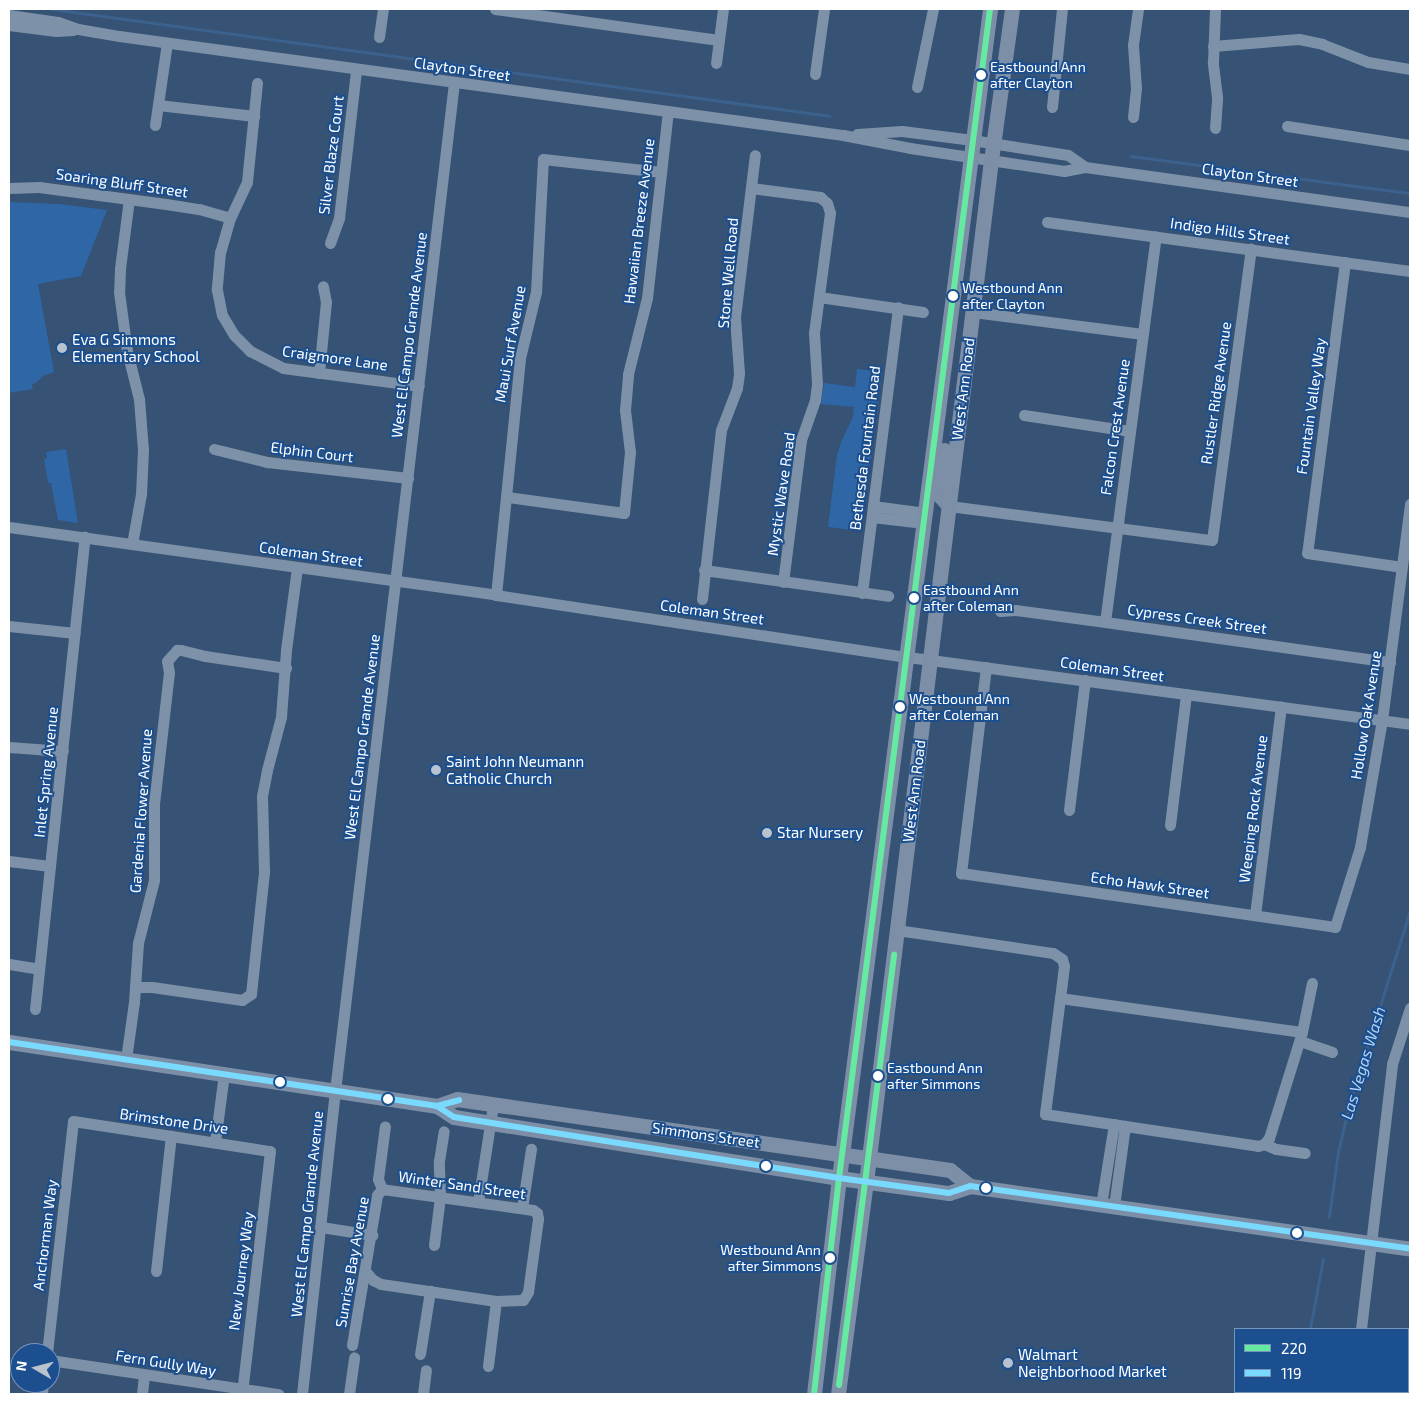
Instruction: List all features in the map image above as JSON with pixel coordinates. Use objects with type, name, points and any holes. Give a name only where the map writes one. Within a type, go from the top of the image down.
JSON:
[{"type":"main road","name":"West Ann Road","points":[[814,1394],[842,1154],[873,928],[961,224],[990,9]]},
{"type":"main road","name":"West Ann Road","points":[[838,1394],[869,1158],[991,160],[1012,9]]},
{"type":"main road","points":[[961,224],[970,247],[966,304],[968,310],[973,312]]},
{"type":"main road","points":[[940,397],[947,422],[940,496],[949,506]]},
{"type":"main road","points":[[925,518],[935,514],[933,560],[938,594]]},
{"type":"main road","points":[[873,928],[897,930]]},
{"type":"main road","name":"Simmons Street","points":[[9,1042],[438,1106],[454,1117],[866,1182],[949,1193],[970,1186],[1410,1249]]},
{"type":"main road","name":"Simmons Street","points":[[438,1106],[457,1099],[950,1170],[970,1186]]},
{"type":"street","points":[[379,37],[383,9]]},
{"type":"street","points":[[495,9],[719,40]]},
{"type":"street","points":[[716,63],[723,9]]},
{"type":"street","points":[[815,74],[824,9]]},
{"type":"street","points":[[917,88],[933,9]]},
{"type":"street","points":[[1052,107],[1062,9]]},
{"type":"street","points":[[1133,117],[1136,88],[1134,45],[1138,9]]},
{"type":"street","points":[[1215,9],[1213,46],[1217,97],[1215,128]]},
{"type":"street","name":"Clayton Street","points":[[9,16],[58,22],[78,29],[167,43],[843,135],[900,146],[1064,171],[1085,167],[1410,212]]},
{"type":"street","name":"Clayton Street","points":[[9,25],[56,31],[78,29]]},
{"type":"street","points":[[1213,46],[1299,39],[1332,47],[1368,62],[1410,69]]},
{"type":"street","points":[[155,125],[167,43]]},
{"type":"street","name":"Silver Blaze Court","points":[[330,243],[339,218],[356,70]]},
{"type":"street","name":"Craigmore Lane","points":[[257,83],[247,182],[230,218],[220,252],[217,290],[225,320],[234,335],[250,351],[282,368],[419,386]]},
{"type":"street","name":"West El Campo Grande Avenue","points":[[302,1394],[454,83]]},
{"type":"street","points":[[158,105],[254,116]]},
{"type":"street","name":"Hawaiian Breeze Avenue","points":[[507,497],[624,512],[630,452],[625,410],[628,374],[647,298],[668,112]]},
{"type":"street","points":[[1287,126],[1410,145]]},
{"type":"street","points":[[900,146],[902,131]]},
{"type":"street","name":"Clayton Street","points":[[843,135],[902,131],[972,140],[1068,155],[1085,167]]},
{"type":"street","name":"Stone Well Road","points":[[702,599],[721,430],[737,388],[739,373],[735,317],[755,155]]},
{"type":"street","name":"Maui Surf Avenue","points":[[496,595],[507,497],[510,440],[520,358],[536,292],[543,159],[661,172]]},
{"type":"street","name":"Soaring Bluff Street","points":[[9,188],[39,187],[129,199],[199,209],[230,218]]},
{"type":"street","name":"Mystic Wave Road","points":[[751,188],[820,197],[827,203],[830,213],[814,333],[817,384],[815,400],[801,440],[784,582]]},
{"type":"street","points":[[129,199],[120,268],[120,292],[125,344],[139,399],[143,450],[142,494],[132,544]]},
{"type":"street","name":"Indigo Hills Street","points":[[1047,222],[1410,271]]},
{"type":"street","name":"Falcon Crest Avenue","points":[[1105,622],[1156,236]]},
{"type":"street","name":"Rustler Ridge Avenue","points":[[1117,527],[1212,540],[1250,249]]},
{"type":"street","name":"Fountain Valley Way","points":[[1346,262],[1307,554],[1402,567]]},
{"type":"street","points":[[319,373],[326,302],[323,286]]},
{"type":"street","points":[[819,297],[923,312]]},
{"type":"street","name":"Bethesda Fountain Road","points":[[862,593],[898,307]]},
{"type":"street","points":[[973,312],[1143,334]]},
{"type":"street","points":[[1024,415],[1130,431]]},
{"type":"street","name":"Elphin Court","points":[[214,449],[268,462],[408,478]]},
{"type":"street","name":"Hollow Oak Avenue","points":[[1334,927],[1360,847],[1382,720],[1410,504]]},
{"type":"street","points":[[949,506],[1117,527]]},
{"type":"street","points":[[872,512],[925,518]]},
{"type":"street","name":"Coleman Street","points":[[9,527],[496,595],[929,660],[1410,724]]},
{"type":"street","name":"Inlet Spring Avenue","points":[[35,1009],[85,537]]},
{"type":"street","points":[[135,987],[152,987],[242,1000],[251,994],[264,872],[262,796],[267,770],[282,717],[286,650],[297,568]]},
{"type":"street","points":[[704,570],[888,596]]},
{"type":"street","name":"Cypress Creek Street","points":[[1000,611],[1015,610],[1390,662]]},
{"type":"street","points":[[9,626],[75,633]]},
{"type":"street","name":"Gardenia Flower Avenue","points":[[126,1059],[135,987],[138,943],[154,880],[154,804],[169,672],[167,661],[172,655],[181,650],[205,656],[286,668]]},
{"type":"street","name":"Echo Hawk Street","points":[[986,667],[961,873],[1334,927]]},
{"type":"street","points":[[1069,810],[1085,680]]},
{"type":"street","points":[[1170,825],[1186,694]]},
{"type":"street","name":"Weeping Rock Avenue","points":[[1255,915],[1281,706]]},
{"type":"street","points":[[9,747],[63,752]]},
{"type":"street","points":[[9,861],[50,866]]},
{"type":"street","points":[[897,930],[1054,953],[1062,959],[1064,966],[1045,1114],[1258,1146],[1264,1144],[1269,1138],[1301,1036],[1312,983]]},
{"type":"street","points":[[9,964],[39,969]]},
{"type":"street","points":[[1060,998],[1301,1036],[1332,1052]]},
{"type":"street","points":[[1362,1328],[1392,1064],[1410,1008]]},
{"type":"street","points":[[215,1142],[224,1074]]},
{"type":"street","points":[[478,1202],[493,1105]]},
{"type":"street","name":"Brimstone Drive","points":[[73,1121],[270,1151]]},
{"type":"street","name":"Anchorman Way","points":[[48,1343],[73,1121]]},
{"type":"street","points":[[1108,1206],[1119,1124]]},
{"type":"street","name":"Sunrise Bay Avenue","points":[[349,1394],[362,1280],[366,1272],[378,1195],[382,1189],[378,1179],[385,1126]]},
{"type":"street","points":[[434,1245],[440,1197],[439,1162],[444,1131]]},
{"type":"street","points":[[156,1272],[171,1136]]},
{"type":"street","points":[[1264,1144],[1276,1149],[1304,1152]]},
{"type":"street","points":[[522,1208],[531,1149]]},
{"type":"street","name":"New Journey Way","points":[[242,1392],[270,1151]]},
{"type":"street","name":"Winter Sand Street","points":[[382,1189],[522,1208],[533,1210],[537,1213],[528,1292],[522,1300],[496,1301]]},
{"type":"street","points":[[321,1228],[372,1235]]},
{"type":"street","points":[[366,1272],[373,1280],[381,1284],[496,1301],[488,1366]]},
{"type":"street","points":[[420,1354],[430,1291]]},
{"type":"street","name":"Fern Gully Way","points":[[60,1362],[242,1392],[278,1394]]},
{"type":"street","points":[[423,1394],[426,1370]]},
{"type":"street","points":[[142,1394],[144,1375]]},
{"type":"shaded area","points":[[9,202],[59,204],[107,210],[81,276],[38,284],[54,372],[43,376],[36,383],[32,384],[33,389],[9,393]]},
{"type":"shaded area","points":[[857,369],[882,372],[861,531],[828,527],[837,455],[853,417],[854,407],[821,404],[824,383],[855,387]]},
{"type":"shaded area","points":[[66,449],[78,523],[58,520],[44,459],[47,458],[46,452]]},
{"type":"waterway","points":[[52,9],[830,116]]},
{"type":"waterway","points":[[1131,156],[1410,193]]},
{"type":"waterway","name":"Las Vegas Wash","points":[[1329,1217],[1338,1152],[1350,1101],[1410,911]]},
{"type":"waterway","name":"Las Vegas Wash","points":[[1310,1328],[1323,1259]]},
{"type":"transit line","name":"220","points":[[814,1394],[839,1178],[990,9]]},
{"type":"transit line","name":"220","points":[[839,1385],[894,955]]},
{"type":"transit line","name":"119","points":[[9,1042],[437,1106],[459,1100]]},
{"type":"transit line","name":"119","points":[[437,1106],[454,1117],[839,1178],[949,1193],[970,1186],[1410,1249]]},
{"type":"place","name":"Eastbound Ann after Clayton","points":[[981,75]]},
{"type":"place","name":"Westbound Ann after Clayton","points":[[953,296]]},
{"type":"place","name":"Eva G Simmons Elementary School","points":[[62,348]]},
{"type":"place","name":"Eastbound Ann after Coleman","points":[[914,598]]},
{"type":"place","name":"Westbound Ann after Coleman","points":[[900,707]]},
{"type":"place","name":"Saint John Neumann Catholic Church","points":[[436,770]]},
{"type":"place","name":"Star Nursery","points":[[767,833]]},
{"type":"place","name":"Eastbound Ann after Simmons","points":[[878,1076]]},
{"type":"place","name":"Westbound Ann after Simmons","points":[[830,1258]]},
{"type":"place","name":"Walmart Neighborhood Market","points":[[1008,1363]]}]
